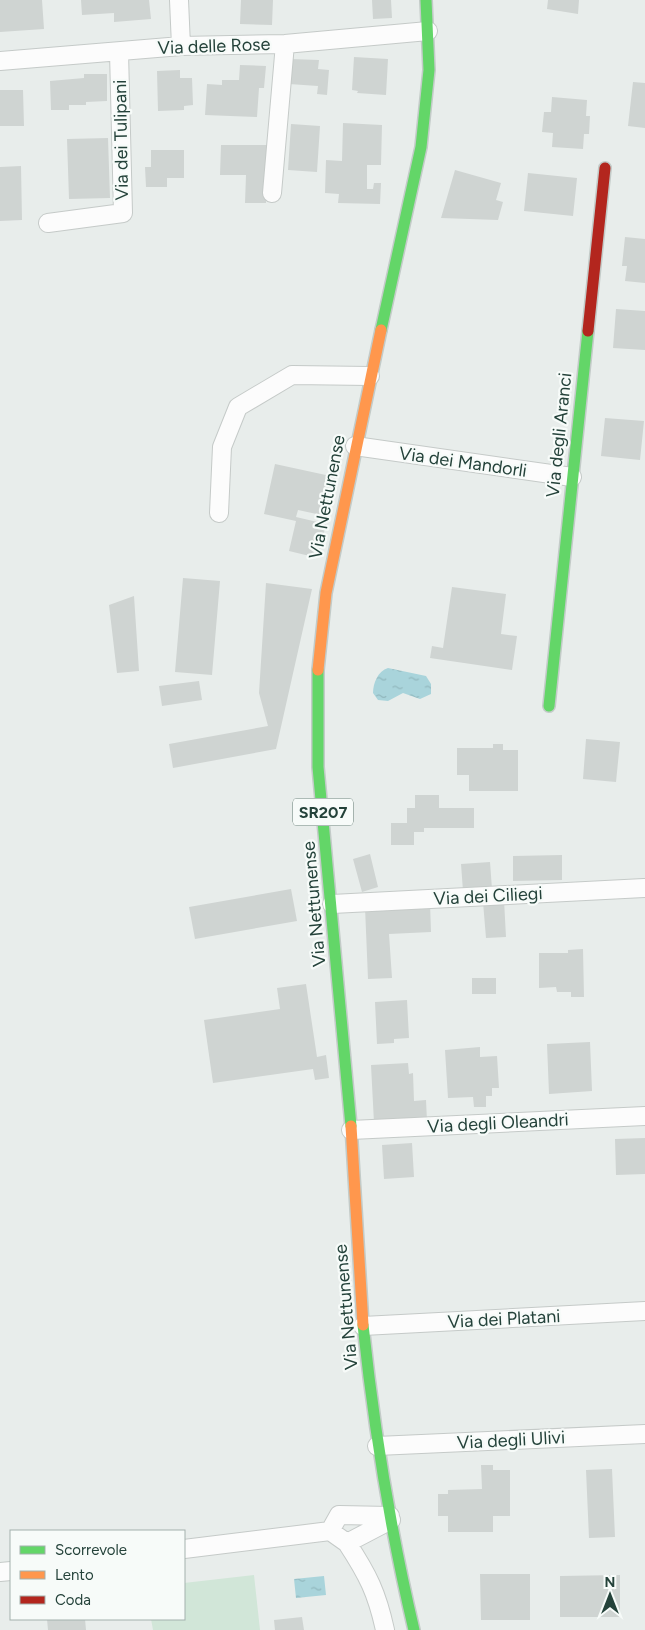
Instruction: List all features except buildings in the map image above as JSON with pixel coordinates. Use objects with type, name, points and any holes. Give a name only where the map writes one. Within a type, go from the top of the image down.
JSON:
[{"type":"main road","name":"Via Nettunense","points":[[414,1630],[402,1580],[377,1446],[363,1326],[332,904],[318,767],[318,666],[326,593],[355,446],[418,162],[428,89],[426,0]]},
{"type":"main road","name":"Via degli Aranci","points":[[549,706],[605,168]]},
{"type":"street","points":[[179,0],[181,46]]},
{"type":"street","name":"Via delle Rose","points":[[0,61],[181,46],[285,44],[428,31]]},
{"type":"street","points":[[272,194],[285,44]]},
{"type":"street","name":"Via dei Tulipani","points":[[48,223],[123,213],[119,52]]},
{"type":"street","points":[[219,513],[222,447],[238,407],[292,375],[370,376]]},
{"type":"street","name":"Via dei Mandorli","points":[[355,446],[572,477]]},
{"type":"street","name":"Via dei Ciliegi","points":[[332,904],[644,888]]},
{"type":"street","name":"Via degli Oleandri","points":[[350,1130],[645,1116]]},
{"type":"street","name":"Via dei Platani","points":[[363,1326],[645,1311]]},
{"type":"street","name":"Via degli Ulivi","points":[[377,1446],[645,1434]]},
{"type":"street","points":[[330,1531],[339,1515],[390,1518]]},
{"type":"street","points":[[347,1544],[390,1518]]},
{"type":"street","points":[[185,1549],[330,1531],[347,1544],[368,1576],[378,1600],[386,1630]]},
{"type":"green space","points":[[254,1575],[260,1630],[153,1630],[151,1620],[185,1620],[185,1583]]},
{"type":"water","points":[[388,668],[426,676],[431,684],[431,694],[420,699],[403,693],[388,701],[378,700],[373,693],[375,681],[381,672]]},
{"type":"water","points":[[324,1576],[326,1595],[296,1598],[294,1579]]},
{"type":"traffic: fast","points":[[381,330],[421,147],[429,70],[426,0]]},
{"type":"traffic: fast","points":[[549,706],[588,331]]},
{"type":"traffic: fast","points":[[318,670],[318,767],[351,1126]]},
{"type":"traffic: fast","points":[[363,1325],[372,1402],[384,1478],[397,1554],[414,1630]]},
{"type":"traffic: slow","points":[[318,670],[326,593],[381,330]]},
{"type":"traffic: slow","points":[[351,1126],[363,1325]]},
{"type":"traffic: jam","points":[[588,331],[605,168]]}]
